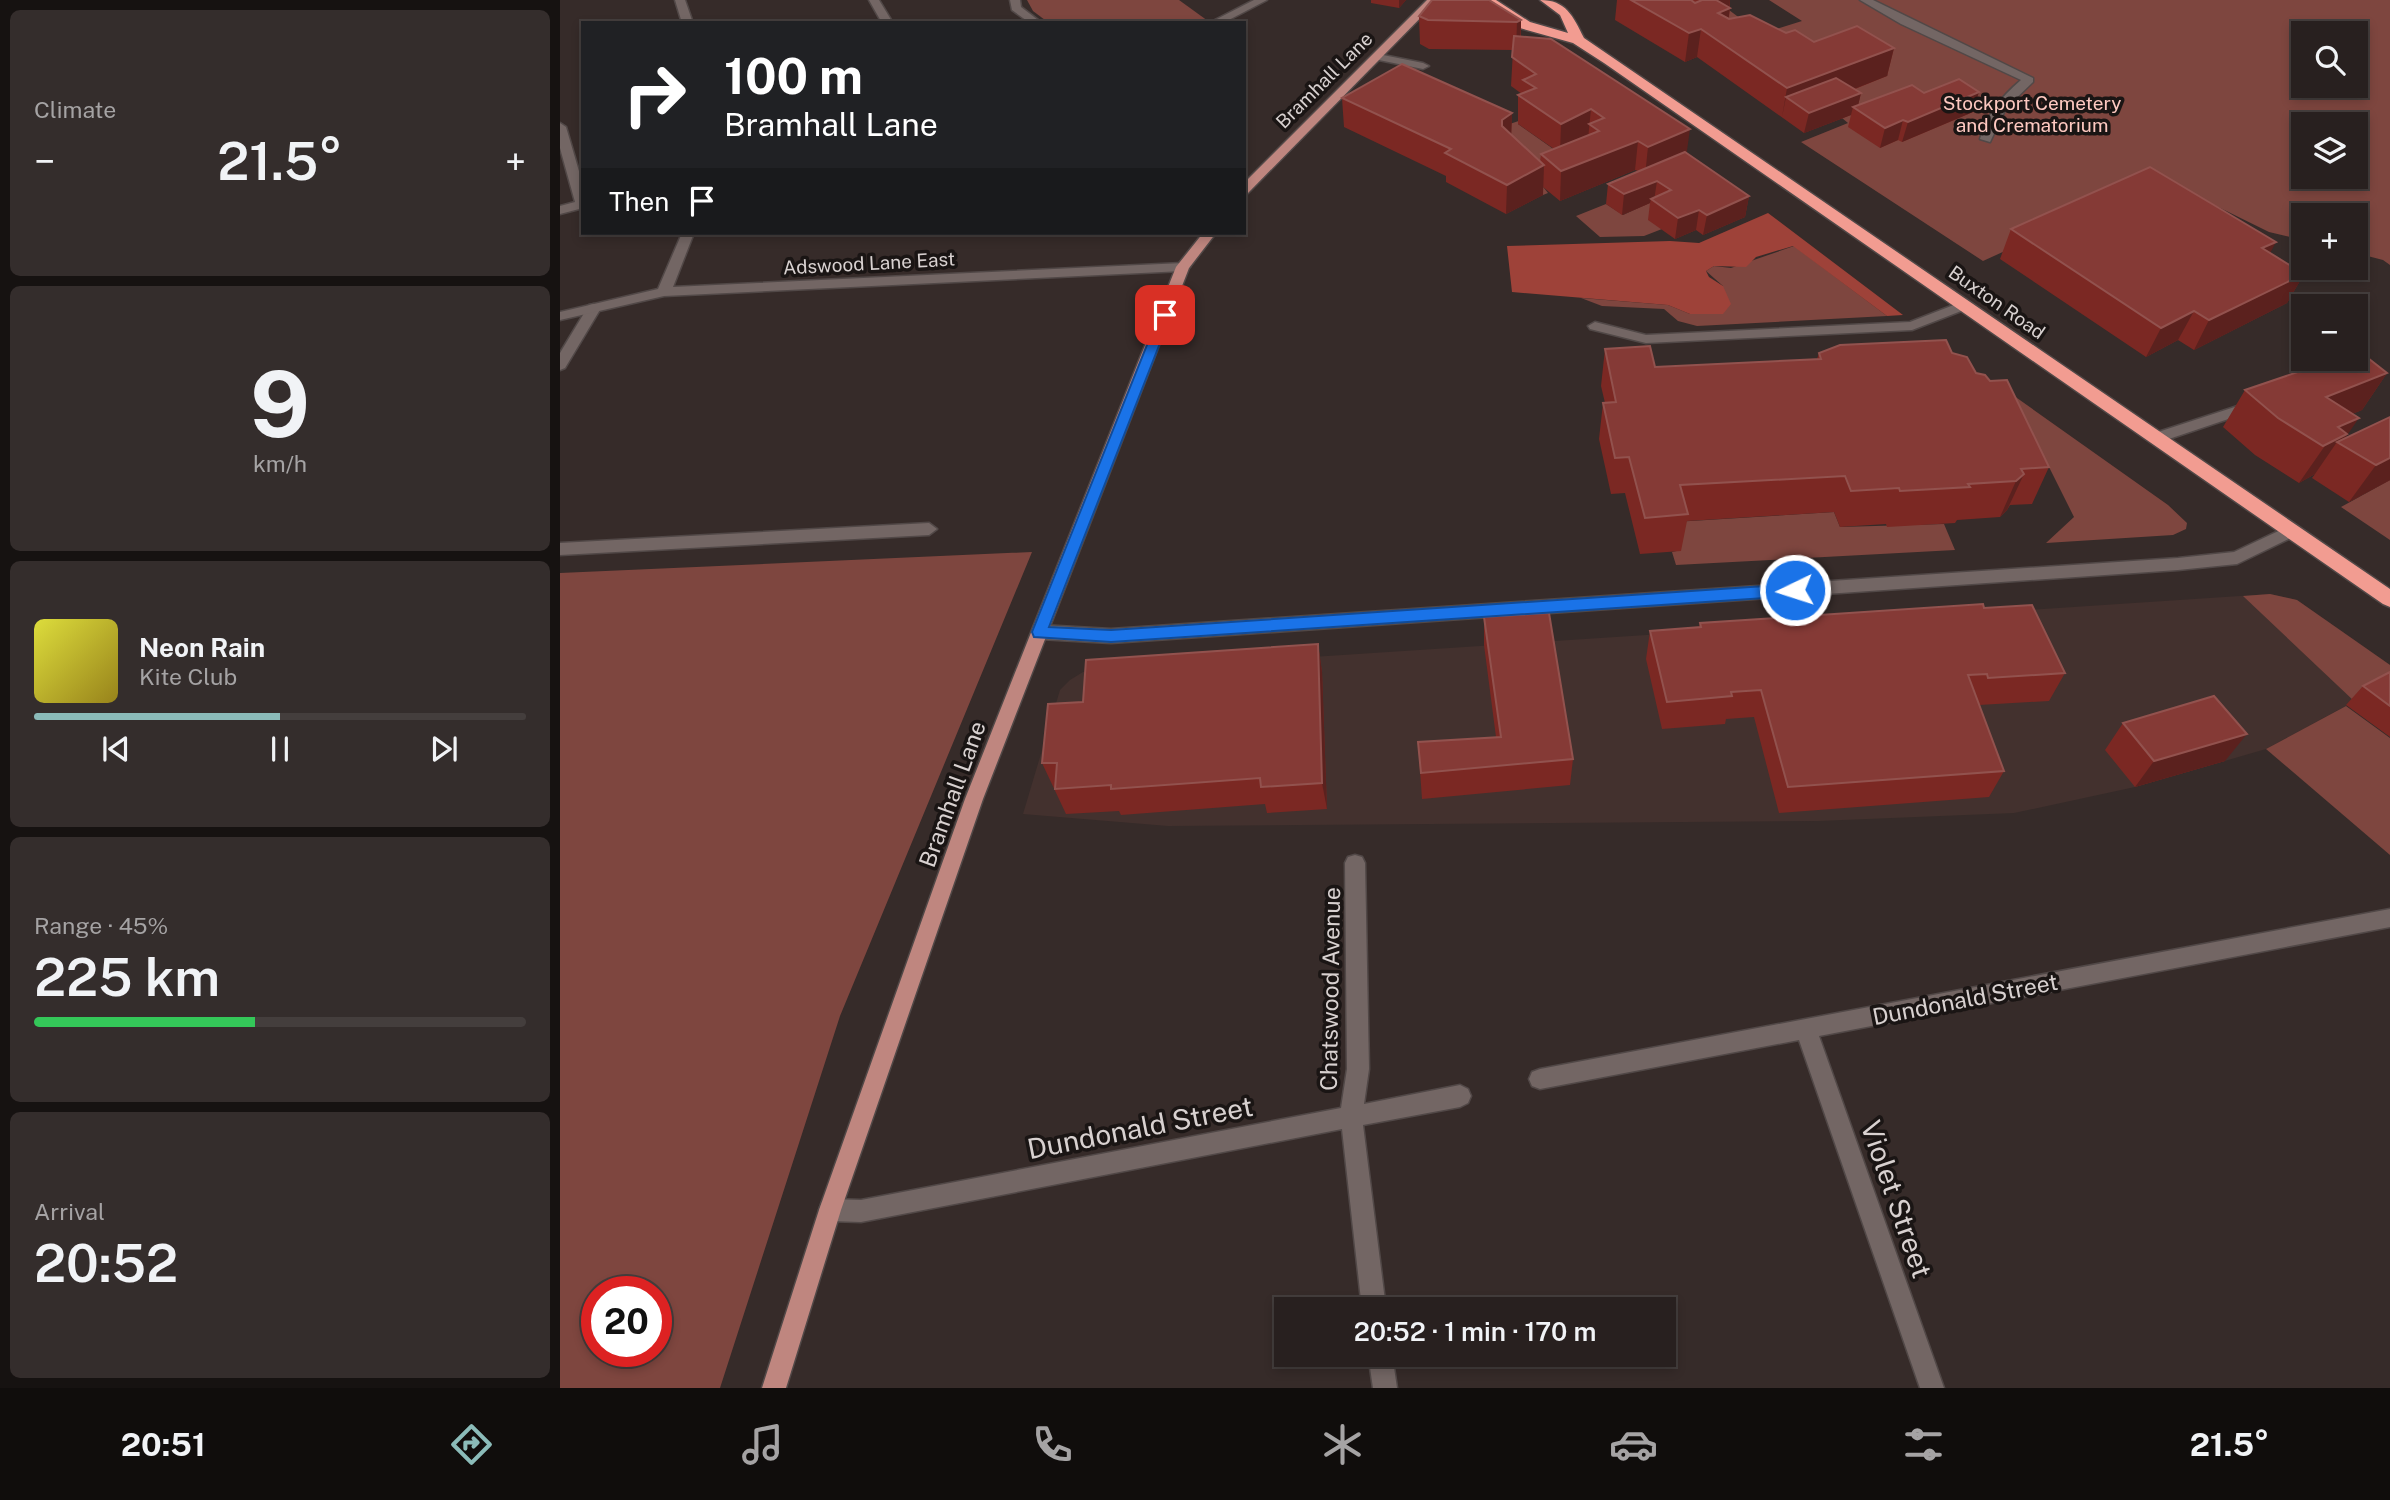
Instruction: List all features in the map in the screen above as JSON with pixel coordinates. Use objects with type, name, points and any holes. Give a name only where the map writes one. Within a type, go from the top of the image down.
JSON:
[{"type":"highway","name":"Buxton Road","points":[[1487,0],[1525,25],[1578,40],[2390,599]]},
{"type":"highway","name":"Buxton Road","points":[[1546,0],[1565,13],[1578,40]]},
{"type":"main road","name":"Bramhall Lane","points":[[1246,188],[1433,0]]},
{"type":"main road","name":"Bramhall Lane","points":[[774,1388],[830,1210],[974,799],[1183,267],[1208,235]]},
{"type":"street","points":[[680,0],[687,21]]},
{"type":"street","points":[[874,0],[887,21]]},
{"type":"street","points":[[1015,0],[1016,8],[1034,21]]},
{"type":"street","points":[[1218,21],[1262,0]]},
{"type":"street","points":[[1865,0],[1908,25],[1993,59],[2029,80],[2006,99],[1990,120],[1986,139]]},
{"type":"street","points":[[1378,57],[1423,66]]},
{"type":"street","points":[[560,127],[581,200]]},
{"type":"street","points":[[560,210],[581,204]]},
{"type":"street","points":[[664,292],[687,235]]},
{"type":"street","name":"Adswood Lane East","points":[[560,316],[664,292],[1183,267]]},
{"type":"street","points":[[1595,326],[1646,339],[1912,326],[1964,305]]},
{"type":"street","points":[[560,365],[594,308]]},
{"type":"street","points":[[2157,438],[2270,401]]},
{"type":"street","points":[[560,548],[929,529]]},
{"type":"street","points":[[1040,632],[1111,636],[2178,564],[2237,558],[2291,531]]},
{"type":"street","name":"Chatswood Avenue","points":[[1355,863],[1358,1069],[1351,1116],[1373,1297]]},
{"type":"street","name":"Dundonald Street","points":[[1540,1079],[2390,918]]},
{"type":"street","name":"Violet Street","points":[[1806,1029],[1932,1388]]},
{"type":"street","name":"Dundonald Street","points":[[830,1210],[861,1211],[1460,1096]]},
{"type":"street","points":[[1382,1367],[1385,1388]]},
{"type":"shaded area","points":[[1768,213],[1903,315],[1887,316],[1793,246],[1756,257],[1746,267],[1714,266],[1706,271],[1709,277],[1723,286],[1731,304],[1723,314],[1690,314],[1668,305],[1512,292],[1507,246],[1670,241],[1699,243]]},
{"type":"shaded area","points":[[2270,594],[2297,600],[2390,665],[2390,682],[2266,749],[2135,787],[2014,813],[1818,821],[1168,826],[1023,814],[1060,690],[1083,672]]},
{"type":"green space","points":[[1027,0],[1179,0],[1208,21],[1046,21],[1033,11]]},
{"type":"green space","name":"Stockport Cemetery and Crematorium","points":[[1769,0],[2390,0],[2390,265],[2368,256],[2368,203],[2291,203],[2291,237],[2269,232],[2204,200],[2132,193],[1983,261],[1801,142],[1848,123],[1842,118],[1855,113],[1832,98],[1888,75],[1853,54],[1724,47],[1729,10],[1761,34],[1802,21]]},
{"type":"green space","points":[[1533,116],[1518,124],[1559,153],[1540,183],[1548,193],[1543,195],[1501,156],[1489,131]]},
{"type":"green space","points":[[1654,201],[1662,229],[1644,236],[1600,237],[1576,216],[1606,204],[1623,215]]},
{"type":"green space","points":[[1794,246],[1887,316],[1697,326],[1678,321],[1664,309],[1602,306],[1581,298],[1668,305],[1690,314],[1723,286],[1706,271],[1714,266],[1731,268]]},
{"type":"green space","points":[[2000,386],[2168,505],[2187,523],[2186,529],[2173,535],[2046,543],[2074,517],[2020,409]]},
{"type":"green space","points":[[2390,480],[2390,540],[2341,507]]},
{"type":"green space","points":[[1834,512],[1840,527],[1944,524],[1955,550],[1676,565],[1672,552],[1681,550],[1674,522]]},
{"type":"green space","points":[[1032,552],[840,1016],[720,1388],[560,1388],[560,573]]},
{"type":"green space","points":[[2270,594],[2297,600],[2390,665],[2390,682],[2354,701],[2243,596]]},
{"type":"green space","points":[[2346,706],[2390,738],[2390,855],[2266,749]]},
{"type":"building","points":[[1432,0],[1489,0],[1521,20],[1428,20],[1419,16]]},
{"type":"building","points":[[1631,0],[1691,0],[1695,3],[1716,0],[1730,8],[1718,13],[1729,19],[1750,15],[1786,33],[1795,30],[1814,42],[1857,26],[1894,48],[1787,88],[1701,29],[1689,33]]},
{"type":"building","points":[[1514,36],[1551,39],[1690,129],[1648,147],[1638,141],[1561,171],[1541,154],[1599,131],[1589,124],[1604,118],[1591,109],[1561,124],[1518,95],[1536,88],[1523,80],[1536,74],[1512,57]]},
{"type":"building","points":[[1402,64],[1512,113],[1502,120],[1502,126],[1544,165],[1507,185],[1445,153],[1451,149],[1342,98]]},
{"type":"building","points":[[1836,78],[1861,93],[1809,113],[1786,97]]},
{"type":"building","points":[[1959,79],[1979,92],[1908,122],[1903,120],[1885,128],[1853,107],[1912,85],[1924,93]]},
{"type":"building","points":[[1685,152],[1749,196],[1707,215],[1699,210],[1678,218],[1651,199],[1671,190],[1657,181],[1624,194],[1608,184]]},
{"type":"building","points":[[2150,167],[2276,242],[2262,248],[2291,266],[2292,280],[2209,320],[2194,311],[2161,328],[2011,229]]},
{"type":"building","points":[[1946,340],[1952,353],[1967,357],[1976,373],[1985,375],[1990,381],[2007,380],[2049,467],[2021,469],[2024,474],[2016,481],[1900,491],[1899,488],[1851,491],[1845,476],[1680,485],[1688,514],[1645,518],[1629,457],[1615,458],[1603,403],[1616,402],[1605,349],[1650,346],[1655,367],[1821,359],[1819,353],[1840,345]]},
{"type":"building","points":[[2368,358],[2387,373],[2326,397],[2359,418],[2338,427],[2347,434],[2323,446],[2278,418],[2245,390],[2301,371],[2368,371]]},
{"type":"building","points":[[2390,417],[2390,458],[2376,465],[2337,442]]},
{"type":"building","points":[[1983,604],[1984,608],[2032,605],[2065,673],[1988,678],[1987,674],[1968,675],[2004,771],[1788,787],[1761,690],[1731,692],[1732,696],[1667,702],[1650,631],[1701,627],[1700,623]]},
{"type":"building","points":[[1549,613],[1573,759],[1421,773],[1418,742],[1501,737],[1484,617]]},
{"type":"building","points":[[1318,644],[1322,783],[1261,787],[1260,778],[1111,789],[1111,785],[1055,789],[1057,763],[1042,763],[1048,704],[1083,702],[1086,660]]},
{"type":"building","points":[[2390,672],[2390,706],[2363,686]]},
{"type":"building","points":[[2214,696],[2247,734],[2154,761],[2123,723]]},
{"type":"route","points":[[1165,315],[1040,632],[1111,636],[1795,590]]}]
